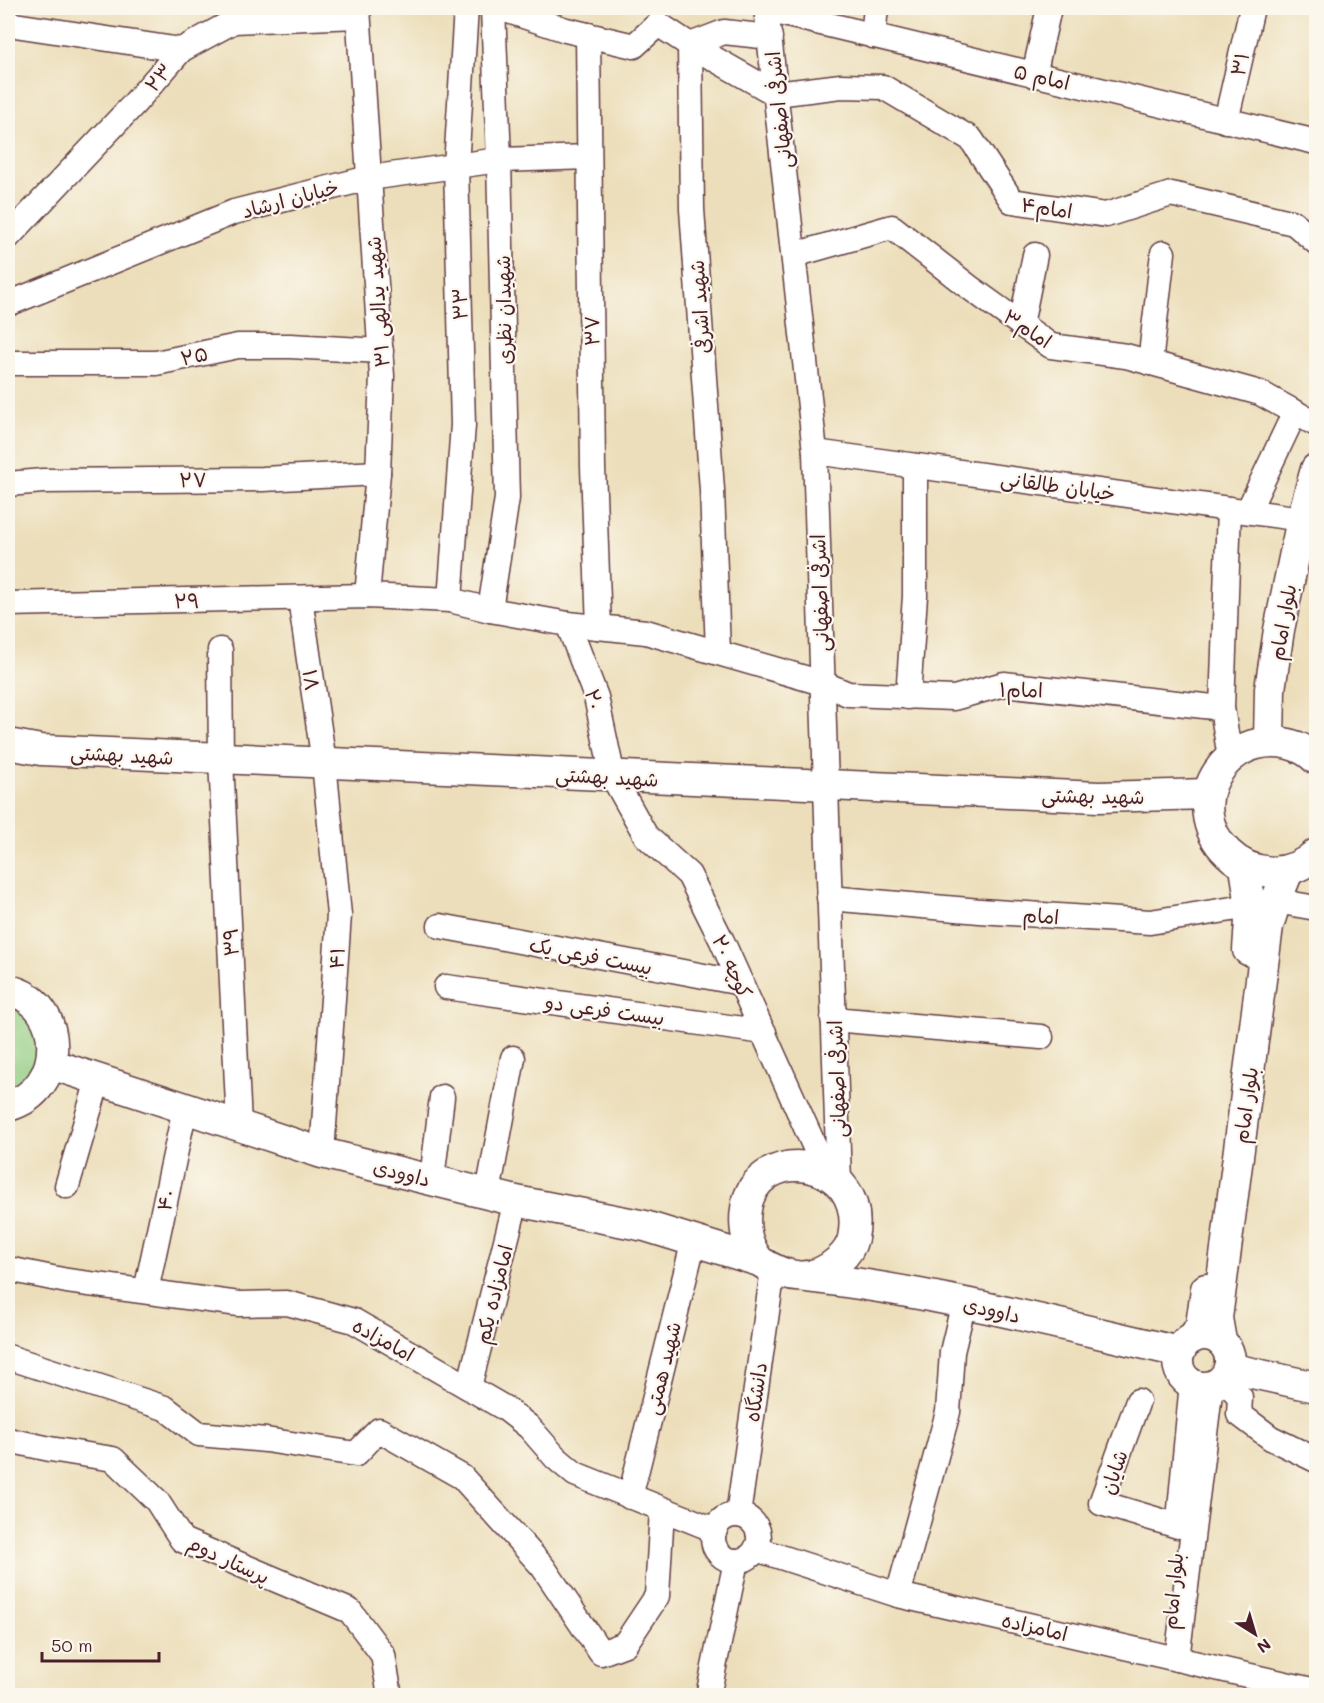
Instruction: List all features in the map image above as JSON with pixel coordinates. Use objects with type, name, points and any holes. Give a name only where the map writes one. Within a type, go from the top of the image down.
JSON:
[{"type":"main road","name":"بلوار امام","points":[[1279,742],[1270,689],[1279,630],[1309,520],[1317,469]]},
{"type":"main road","name":"بلوار امام","points":[[1279,742],[1290,688],[1296,633],[1317,544]]},
{"type":"main road","points":[[1317,759],[1310,753],[1279,742],[1248,746],[1230,758],[1216,774],[1208,794],[1208,816],[1214,837],[1227,854],[1245,867],[1266,872],[1288,871],[1308,862],[1317,854]]},
{"type":"main road","name":"شهید بهشتی","points":[[8,744],[41,750],[221,760],[825,786],[1100,797],[1208,794]]},
{"type":"main road","name":"بلوار امام","points":[[1207,1364],[1218,1306],[1269,926],[1263,903],[1245,867]]},
{"type":"main road","name":"بلوار امام","points":[[1263,903],[1288,871]]},
{"type":"main road","points":[[8,990],[28,999],[41,1012],[50,1028],[53,1046],[51,1064],[44,1080],[32,1094],[8,1106]]},
{"type":"main road","name":"داوودی","points":[[51,1064],[322,1153],[516,1201],[645,1226],[766,1265]]},
{"type":"main road","points":[[796,1165],[833,1177],[848,1193],[854,1209],[852,1240],[845,1255],[833,1266],[819,1274],[803,1277],[788,1275],[766,1265],[750,1249],[745,1233],[744,1218],[747,1202],[754,1188],[780,1168],[796,1165]]},
{"type":"main road","name":"داوودی","points":[[803,1277],[853,1282],[964,1302],[1207,1364],[1317,1387]]},
{"type":"street","name":"۳۳","points":[[450,600],[462,425],[456,166],[466,8]]},
{"type":"street","name":"شهیدان نظری","points":[[490,610],[507,498],[493,8]]},
{"type":"street","points":[[500,8],[566,30],[634,46],[658,24],[776,94]]},
{"type":"street","points":[[873,36],[876,8]]},
{"type":"street","points":[[1034,75],[1049,8]]},
{"type":"street","name":"۳۱","points":[[1226,121],[1252,8]]},
{"type":"street","name":"امام ۵","points":[[767,9],[1317,142]]},
{"type":"street","name":"اشرفی اصفهانی","points":[[767,9],[815,452],[833,1018],[833,1177]]},
{"type":"street","name":"۲۳","points":[[8,237],[117,122],[181,50],[234,21],[358,12]]},
{"type":"street","name":"۳۱ شهید یدالهی","points":[[358,12],[382,376],[378,473],[367,596]]},
{"type":"street","points":[[8,24],[181,50]]},
{"type":"street","points":[[690,45],[724,32],[770,37]]},
{"type":"street","name":"۳۷","points":[[588,35],[593,467],[599,627]]},
{"type":"street","name":"شهید اشرفی","points":[[690,45],[692,209],[712,490],[718,652]]},
{"type":"street","name":"امام۴","points":[[776,94],[841,86],[883,87],[971,139],[1012,201],[1106,215],[1171,194],[1294,223],[1317,242]]},
{"type":"street","name":"خیابان ارشاد","points":[[8,304],[234,212],[369,178],[499,160],[589,157]]},
{"type":"street","name":"امام۳","points":[[794,255],[892,227],[1051,346],[1126,356],[1260,393],[1317,424]]},
{"type":"street","points":[[1150,363],[1163,253]]},
{"type":"street","points":[[1021,325],[1035,255]]},
{"type":"street","name":"۲۵","points":[[8,363],[156,363],[238,346],[290,346],[381,351]]},
{"type":"street","points":[[1230,758],[1222,708],[1238,510],[1295,412]]},
{"type":"street","name":"خیابان طالقانی","points":[[815,452],[1309,520]]},
{"type":"street","points":[[908,698],[915,596],[915,466]]},
{"type":"street","name":"۲۷","points":[[8,484],[378,473]]},
{"type":"street","name":"۲۹","points":[[8,604],[367,596],[450,600],[490,610],[568,624],[599,627]]},
{"type":"street","name":"۱۸","points":[[300,598],[324,763]]},
{"type":"street","name":"۲۰","points":[[568,624],[596,697],[613,777]]},
{"type":"street","name":"امام۱","points":[[599,627],[646,632],[822,683],[848,694],[954,698],[1004,684],[1222,708]]},
{"type":"street","name":"۳۹","points":[[220,650],[221,760],[239,1125]]},
{"type":"street","name":"۴۱","points":[[322,1153],[339,915],[324,763]]},
{"type":"street","name":"کوچه ۲۰","points":[[613,777],[646,836],[689,875],[833,1177]]},
{"type":"street","name":"امام","points":[[829,898],[1150,922],[1263,903],[1317,908]]},
{"type":"street","name":"بیست فرعی یک","points":[[440,926],[741,983]]},
{"type":"street","name":"بیست فرعی دو","points":[[446,987],[764,1032]]},
{"type":"street","points":[[833,1018],[1041,1037]]},
{"type":"street","points":[[488,1193],[513,1058]]},
{"type":"street","points":[[67,1186],[98,1080]]},
{"type":"street","points":[[432,1179],[442,1097]]},
{"type":"street","name":"۴۰","points":[[146,1291],[185,1108]]},
{"type":"street","name":"امامزاده یکم","points":[[469,1387],[516,1201]]},
{"type":"street","name":"شهید همتی","points":[[630,1497],[694,1240]]},
{"type":"street","name":"دانشگاه","points":[[738,1515],[766,1265]]},
{"type":"street","name":"امامزاده","points":[[8,1269],[67,1281],[239,1304],[287,1303],[354,1321],[506,1409],[529,1427],[556,1458],[575,1473],[715,1530]]},
{"type":"street","points":[[898,1595],[948,1412],[952,1353],[964,1302]]},
{"type":"street","points":[[8,1357],[165,1408],[199,1434],[266,1440],[356,1454],[379,1430],[462,1477],[543,1567],[601,1653],[625,1644],[657,1596],[662,1510]]},
{"type":"street","points":[[1207,1364],[1240,1397],[1239,1414],[1271,1438],[1317,1460]]},
{"type":"street","points":[[1171,1657],[1207,1364]]},
{"type":"street","name":"بلوار امام","points":[[1171,1657],[1178,1526],[1207,1364]]},
{"type":"street","name":"شایان","points":[[1138,1401],[1101,1503],[1178,1526]]},
{"type":"street","name":"پرستار دوم","points":[[8,1440],[112,1459],[157,1501],[182,1540],[350,1611],[383,1655],[390,1695]]},
{"type":"street","points":[[708,1695],[746,1555],[759,1540],[754,1523],[747,1517],[728,1516],[715,1530],[714,1541],[717,1551],[726,1558],[746,1555]]},
{"type":"street","name":"امامزاده","points":[[746,1555],[898,1595],[1317,1690]]},
{"type":"green space","points":[[8,1004],[20,1011],[35,1026],[42,1046],[39,1059],[31,1071],[20,1081],[8,1087]]}]
